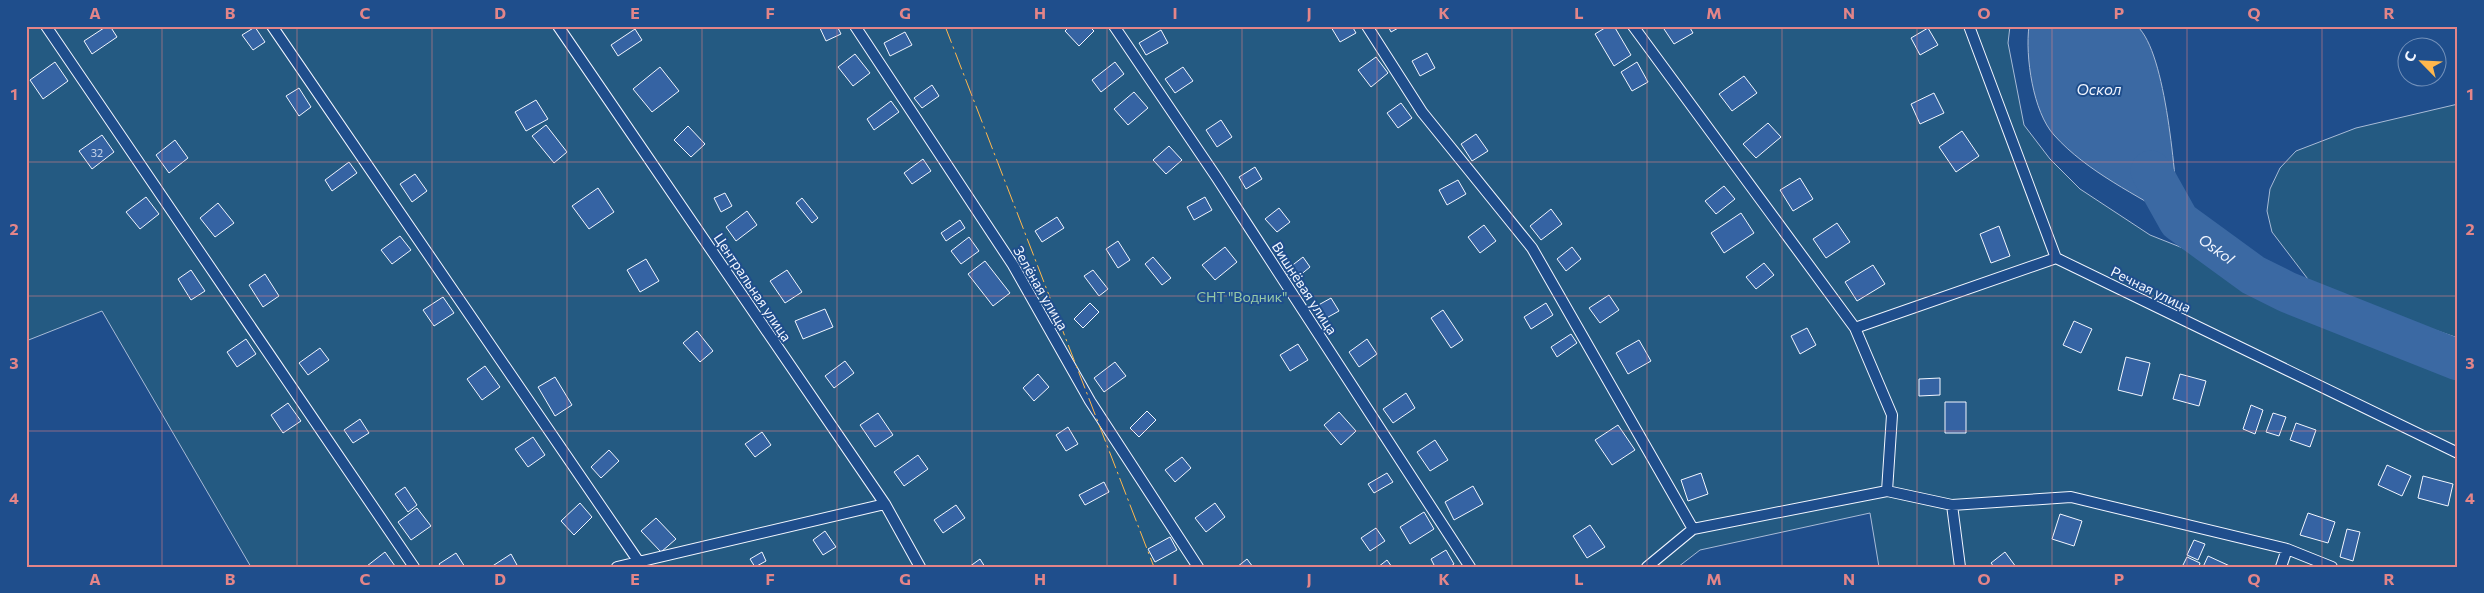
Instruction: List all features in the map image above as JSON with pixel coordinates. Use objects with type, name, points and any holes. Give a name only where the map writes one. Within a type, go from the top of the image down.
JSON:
[{"type":"lane","points":[[46,26],[414,567]]},
{"type":"lane","points":[[272,26],[639,562]]},
{"type":"lane","name":"Центральная улица","points":[[558,26],[885,504],[920,567]]},
{"type":"lane","name":"Зелёная улица","points":[[855,26],[1013,265],[1090,401],[1198,567]]},
{"type":"lane","name":"Вишнёвая улица","points":[[1114,26],[1217,178],[1470,567]]},
{"type":"lane","points":[[1366,26],[1422,112],[1532,248],[1694,529]]},
{"type":"lane","points":[[1633,26],[1854,328],[1892,415],[1887,491]]},
{"type":"lane","points":[[1854,328],[2056,258],[1969,26]]},
{"type":"lane","name":"Речная улица","points":[[2056,258],[2458,453]]},
{"type":"lane","points":[[1647,567],[1694,529],[1887,491],[1952,505],[2071,497],[2286,549],[2332,567]]},
{"type":"lane","points":[[617,567],[885,504]]},
{"type":"lane","points":[[1952,505],[1960,567]]},
{"type":"lane","points":[[2281,567],[2286,549]]},
{"type":"green space","name":"СНТ \"Водник\"","points":[[26,26],[2010,26],[2008,43],[2024,125],[2050,159],[2080,189],[2150,235],[2213,260],[2244,289],[2270,304],[2458,379],[2458,567],[1879,567],[1870,513],[1700,550],[1678,567],[251,567],[102,311],[26,341]]},
{"type":"green space","points":[[2458,104],[2458,338],[2423,326],[2360,316],[2317,291],[2272,232],[2267,211],[2270,189],[2280,168],[2296,151],[2356,128]]},
{"type":"water","name":"Оскол","points":[[2029,26],[2137,26],[2147,40],[2156,62],[2162,88],[2172,148],[2179,221],[2097,172],[2054,135],[2041,112],[2032,83],[2028,52]]},
{"type":"building","points":[[110,26],[117,37],[92,54],[84,41]]},
{"type":"building","points":[[819,26],[837,26],[841,34],[826,41]]},
{"type":"building","points":[[1070,26],[1089,26],[1094,31],[1079,46],[1065,31]]},
{"type":"building","points":[[1352,26],[1356,33],[1340,42],[1331,27]]},
{"type":"building","points":[[1388,26],[1402,26],[1391,32]]},
{"type":"building","points":[[1608,26],[1614,26],[1631,55],[1614,66],[1595,34]]},
{"type":"building","points":[[1662,26],[1689,26],[1693,33],[1674,44]]},
{"type":"building","points":[[255,27],[265,42],[253,50],[242,35]]},
{"type":"building","points":[[1928,28],[1938,45],[1920,55],[1911,38]]},
{"type":"building","points":[[635,29],[642,40],[618,56],[611,45]]},
{"type":"building","points":[[1161,30],[1168,43],[1146,55],[1139,43]]},
{"type":"building","points":[[905,32],[912,45],[890,56],[884,43]]},
{"type":"building","points":[[1427,53],[1435,68],[1420,76],[1412,61]]},
{"type":"building","points":[[855,54],[870,73],[853,86],[838,67]]},
{"type":"building","points":[[1376,57],[1388,73],[1371,87],[1358,70]]},
{"type":"building","points":[[55,62],[68,81],[43,99],[30,80]]},
{"type":"building","points":[[1115,62],[1124,74],[1101,92],[1092,80]]},
{"type":"building","points":[[1637,62],[1648,82],[1632,91],[1621,72]]},
{"type":"building","points":[[660,67],[679,91],[652,112],[633,89]]},
{"type":"building","points":[[1183,67],[1193,81],[1175,93],[1165,79]]},
{"type":"building","points":[[1744,76],[1757,93],[1732,111],[1719,94]]},
{"type":"building","points":[[932,85],[939,96],[922,108],[914,98]]},
{"type":"building","points":[[299,88],[311,107],[299,116],[286,96]]},
{"type":"building","points":[[1134,92],[1148,108],[1128,125],[1114,109]]},
{"type":"building","points":[[1934,93],[1944,113],[1920,124],[1911,104]]},
{"type":"building","points":[[536,100],[548,119],[526,131],[515,112]]},
{"type":"building","points":[[891,101],[899,112],[874,130],[867,119]]},
{"type":"building","points":[[1401,103],[1412,118],[1398,128],[1387,113]]},
{"type":"building","points":[[1221,120],[1232,137],[1217,147],[1206,130]]},
{"type":"building","points":[[1768,123],[1781,137],[1756,158],[1743,144]]},
{"type":"building","points":[[546,125],[567,152],[554,163],[532,136]]},
{"type":"building","points":[[688,126],[705,144],[691,157],[674,140]]},
{"type":"building","points":[[1962,131],[1979,156],[1956,172],[1939,147]]},
{"type":"building","points":[[1476,134],[1488,151],[1472,161],[1461,144]]},
{"type":"building","points":[[102,135],[114,152],[92,169],[79,151]]},
{"type":"building","points":[[175,140],[188,158],[169,173],[156,155]]},
{"type":"building","points":[[1169,146],[1182,160],[1166,174],[1153,160]]},
{"type":"building","points":[[923,159],[931,171],[912,184],[904,173]]},
{"type":"building","points":[[349,162],[357,173],[332,191],[325,180]]},
{"type":"building","points":[[1255,167],[1262,179],[1246,189],[1239,177]]},
{"type":"building","points":[[415,174],[427,191],[412,202],[400,184]]},
{"type":"building","points":[[1800,178],[1813,199],[1793,211],[1780,190]]},
{"type":"building","points":[[1458,180],[1466,194],[1447,205],[1439,190]]},
{"type":"building","points":[[1724,186],[1735,199],[1716,214],[1705,201]]},
{"type":"building","points":[[598,188],[614,212],[589,229],[572,206]]},
{"type":"building","points":[[725,193],[732,206],[721,212],[714,198]]},
{"type":"building","points":[[146,197],[159,214],[140,229],[126,212]]},
{"type":"building","points":[[1205,197],[1212,210],[1194,220],[1187,207]]},
{"type":"building","points":[[802,198],[818,218],[812,223],[796,203]]},
{"type":"building","points":[[218,203],[234,223],[215,237],[200,218]]},
{"type":"building","points":[[1279,208],[1290,222],[1277,232],[1265,219]]},
{"type":"building","points":[[1551,209],[1562,224],[1541,240],[1530,226]]},
{"type":"building","points":[[747,211],[757,225],[736,241],[726,227]]},
{"type":"building","points":[[1741,213],[1754,233],[1724,253],[1711,233]]},
{"type":"building","points":[[1057,217],[1064,228],[1042,242],[1035,231]]},
{"type":"building","points":[[960,220],[965,228],[946,241],[941,233]]},
{"type":"building","points":[[1837,223],[1850,242],[1826,258],[1813,239]]},
{"type":"building","points":[[1484,225],[1496,241],[1480,253],[1468,237]]},
{"type":"building","points":[[1999,226],[2010,256],[1991,263],[1980,234]]},
{"type":"building","points":[[400,236],[411,250],[392,264],[381,250]]},
{"type":"building","points":[[969,237],[979,251],[961,264],[951,251]]},
{"type":"building","points":[[1118,241],[1130,260],[1118,268],[1106,249]]},
{"type":"building","points":[[1225,247],[1237,262],[1215,280],[1202,265]]},
{"type":"building","points":[[1572,247],[1581,259],[1566,271],[1557,259]]},
{"type":"building","points":[[1153,257],[1171,278],[1162,285],[1145,264]]},
{"type":"building","points":[[1303,257],[1310,267],[1293,281],[1285,271]]},
{"type":"building","points":[[646,259],[659,281],[640,292],[627,270]]},
{"type":"building","points":[[985,261],[1010,293],[993,306],[968,274]]},
{"type":"building","points":[[1764,263],[1774,275],[1756,289],[1746,277]]},
{"type":"building","points":[[1873,265],[1885,284],[1857,301],[1845,282]]},
{"type":"building","points":[[191,270],[205,291],[191,300],[178,279]]},
{"type":"building","points":[[787,270],[802,292],[785,303],[770,281]]},
{"type":"building","points":[[1093,270],[1108,289],[1099,296],[1084,276]]},
{"type":"building","points":[[265,274],[279,296],[263,307],[249,285]]},
{"type":"building","points":[[1609,295],[1619,310],[1600,323],[1589,308]]},
{"type":"building","points":[[443,297],[454,313],[434,326],[423,310]]},
{"type":"building","points":[[1331,298],[1339,311],[1321,321],[1313,308]]},
{"type":"building","points":[[1090,303],[1099,312],[1083,328],[1074,319]]},
{"type":"building","points":[[1546,303],[1553,315],[1531,329],[1524,317]]},
{"type":"building","points":[[825,309],[833,327],[803,339],[795,321]]},
{"type":"building","points":[[1443,310],[1463,340],[1451,348],[1431,318]]},
{"type":"building","points":[[2074,321],[2092,329],[2081,353],[2063,345]]},
{"type":"building","points":[[1807,328],[1816,345],[1800,354],[1791,336]]},
{"type":"building","points":[[697,331],[713,351],[700,362],[683,343]]},
{"type":"building","points":[[1571,334],[1577,343],[1557,357],[1551,347]]},
{"type":"building","points":[[246,339],[256,354],[237,367],[227,352]]},
{"type":"building","points":[[1367,339],[1377,354],[1359,367],[1349,352]]},
{"type":"building","points":[[1639,340],[1651,361],[1628,374],[1616,353]]},
{"type":"building","points":[[1298,344],[1308,360],[1290,371],[1280,355]]},
{"type":"building","points":[[320,348],[329,360],[308,375],[299,363]]},
{"type":"building","points":[[2126,357],[2150,363],[2142,396],[2118,390]]},
{"type":"building","points":[[845,361],[854,373],[834,388],[825,376]]},
{"type":"building","points":[[1115,362],[1126,376],[1104,392],[1094,378]]},
{"type":"building","points":[[485,366],[500,387],[482,400],[467,379]]},
{"type":"building","points":[[1038,374],[1049,387],[1034,401],[1023,388]]},
{"type":"building","points":[[2180,374],[2206,381],[2199,406],[2173,399]]},
{"type":"building","points":[[555,377],[572,405],[555,416],[538,387]]},
{"type":"building","points":[[1940,378],[1940,395],[1919,396],[1919,379]]},
{"type":"building","points":[[1406,393],[1415,408],[1393,423],[1383,409]]},
{"type":"building","points":[[1945,402],[1966,402],[1966,433],[1945,433]]},
{"type":"building","points":[[288,403],[301,421],[283,433],[271,415]]},
{"type":"building","points":[[2251,405],[2263,410],[2255,434],[2243,429]]},
{"type":"building","points":[[1147,411],[1156,420],[1139,437],[1130,428]]},
{"type":"building","points":[[1339,412],[1356,431],[1341,445],[1324,425]]},
{"type":"building","points":[[878,413],[893,435],[875,447],[860,425]]},
{"type":"building","points":[[2273,413],[2286,417],[2279,436],[2266,432]]},
{"type":"building","points":[[360,419],[369,433],[353,443],[344,430]]},
{"type":"building","points":[[2296,423],[2316,430],[2310,447],[2290,440]]},
{"type":"building","points":[[1618,425],[1635,450],[1612,465],[1595,440]]},
{"type":"building","points":[[1068,427],[1078,444],[1066,451],[1056,435]]},
{"type":"building","points":[[762,432],[771,445],[755,457],[745,444]]},
{"type":"building","points":[[533,437],[545,455],[528,467],[515,449]]},
{"type":"building","points":[[1435,440],[1448,460],[1430,471],[1417,452]]},
{"type":"building","points":[[609,450],[619,461],[601,478],[591,467]]},
{"type":"building","points":[[918,455],[928,469],[904,486],[894,472]]},
{"type":"building","points":[[1182,457],[1191,468],[1175,482],[1165,470]]},
{"type":"building","points":[[2387,465],[2411,476],[2402,496],[2378,485]]},
{"type":"building","points":[[1387,473],[1393,482],[1374,493],[1368,484]]},
{"type":"building","points":[[1701,473],[1708,494],[1688,501],[1681,480]]},
{"type":"building","points":[[2423,476],[2453,484],[2448,506],[2418,498]]},
{"type":"building","points":[[1104,482],[1109,492],[1085,505],[1079,495]]},
{"type":"building","points":[[1473,486],[1483,504],[1454,520],[1445,502]]},
{"type":"building","points":[[405,487],[417,505],[408,512],[395,494]]},
{"type":"building","points":[[580,503],[592,517],[574,535],[561,521]]},
{"type":"building","points":[[1215,503],[1225,517],[1206,532],[1195,518]]},
{"type":"building","points":[[956,505],[965,518],[943,533],[934,520]]},
{"type":"building","points":[[417,508],[431,526],[411,540],[398,522]]},
{"type":"building","points":[[1424,512],[1434,529],[1410,544],[1400,527]]},
{"type":"building","points":[[2308,513],[2335,522],[2328,543],[2300,535]]},
{"type":"building","points":[[2060,514],[2082,521],[2074,546],[2052,539]]},
{"type":"building","points":[[656,518],[676,539],[661,552],[641,531]]},
{"type":"building","points":[[1590,525],[1605,547],[1587,558],[1573,536]]},
{"type":"building","points":[[1376,528],[1385,541],[1370,551],[1361,538]]},
{"type":"building","points":[[2347,529],[2360,532],[2353,561],[2340,557]]},
{"type":"building","points":[[825,531],[836,547],[823,555],[813,540]]},
{"type":"building","points":[[1170,537],[1177,550],[1155,562],[1148,549]]},
{"type":"building","points":[[2194,540],[2205,544],[2198,560],[2187,555]]},
{"type":"building","points":[[1446,550],[1454,564],[1450,567],[1435,567],[1431,559]]},
{"type":"building","points":[[385,552],[395,566],[367,566]]},
{"type":"building","points":[[762,552],[766,561],[755,567],[750,559]]},
{"type":"building","points":[[2005,552],[2016,567],[1994,567],[1991,563]]},
{"type":"building","points":[[456,553],[465,567],[441,567],[439,564]]},
{"type":"building","points":[[511,554],[517,565],[514,567],[491,567]]},
{"type":"building","points":[[2208,556],[2232,567],[2203,567]]},
{"type":"building","points":[[2187,557],[2200,563],[2199,567],[2182,567]]},
{"type":"building","points":[[980,559],[985,567],[969,567]]},
{"type":"building","points":[[1247,559],[1253,567],[1237,567]]},
{"type":"building","points":[[1387,560],[1392,567],[1378,567]]},
{"type":"waterway","name":"Oskol","points":[[2151,171],[2179,221],[2253,275],[2287,292],[2458,360]]},
{"type":"power","points":[[945,26],[1154,567]]}]
